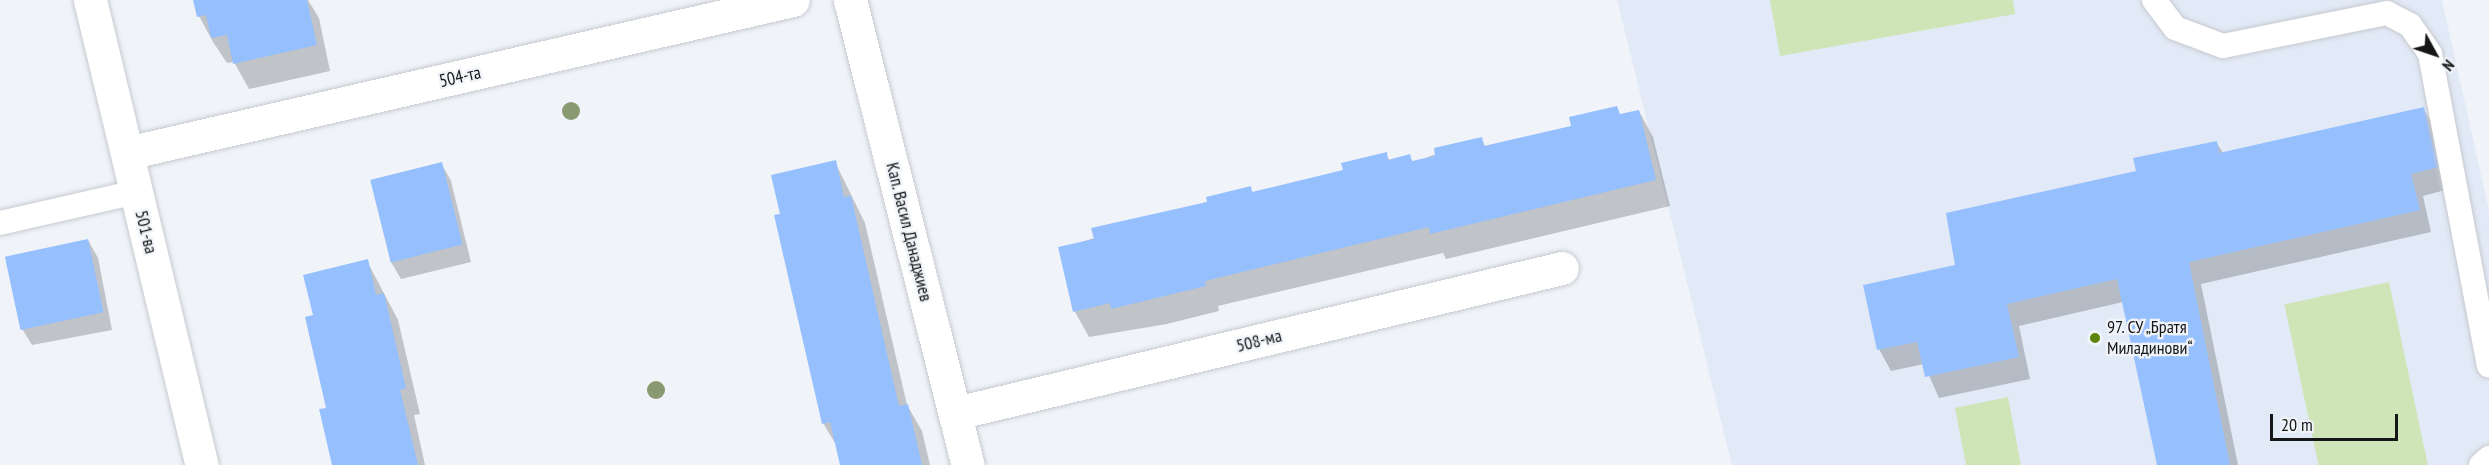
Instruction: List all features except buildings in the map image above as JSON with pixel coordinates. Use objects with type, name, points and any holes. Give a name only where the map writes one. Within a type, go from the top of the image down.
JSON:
[{"type":"street","name":"501-ва","points":[[90,0],[202,465]]},
{"type":"street","name":"504-та","points":[[127,153],[793,0]]},
{"type":"street","name":"Кап. Васил Данаджиев","points":[[850,0],[968,465]]},
{"type":"street","name":"508-ма","points":[[956,413],[1562,268]]},
{"type":"lane","points":[[2154,0],[2175,28],[2223,46],[2387,13],[2410,25],[2430,54],[2489,365]]},
{"type":"lane","points":[[0,223],[136,192]]},
{"type":"lane","points":[[2481,465],[2489,458]]},
{"type":"shaded area","name":"97. СУ „Братя Миладинови“","points":[[1617,0],[2442,0],[2489,211],[2489,465],[1732,465]]},
{"type":"green space","points":[[1770,0],[2013,0],[2015,14],[1780,56]]},
{"type":"green space","points":[[2389,282],[2428,465],[2319,465],[2284,304]]},
{"type":"green space","points":[[2008,397],[2021,465],[1966,465],[1955,408]]},
{"type":"place","name":"97. СУ „Братя Миладинови“","points":[[2095,338]]}]
